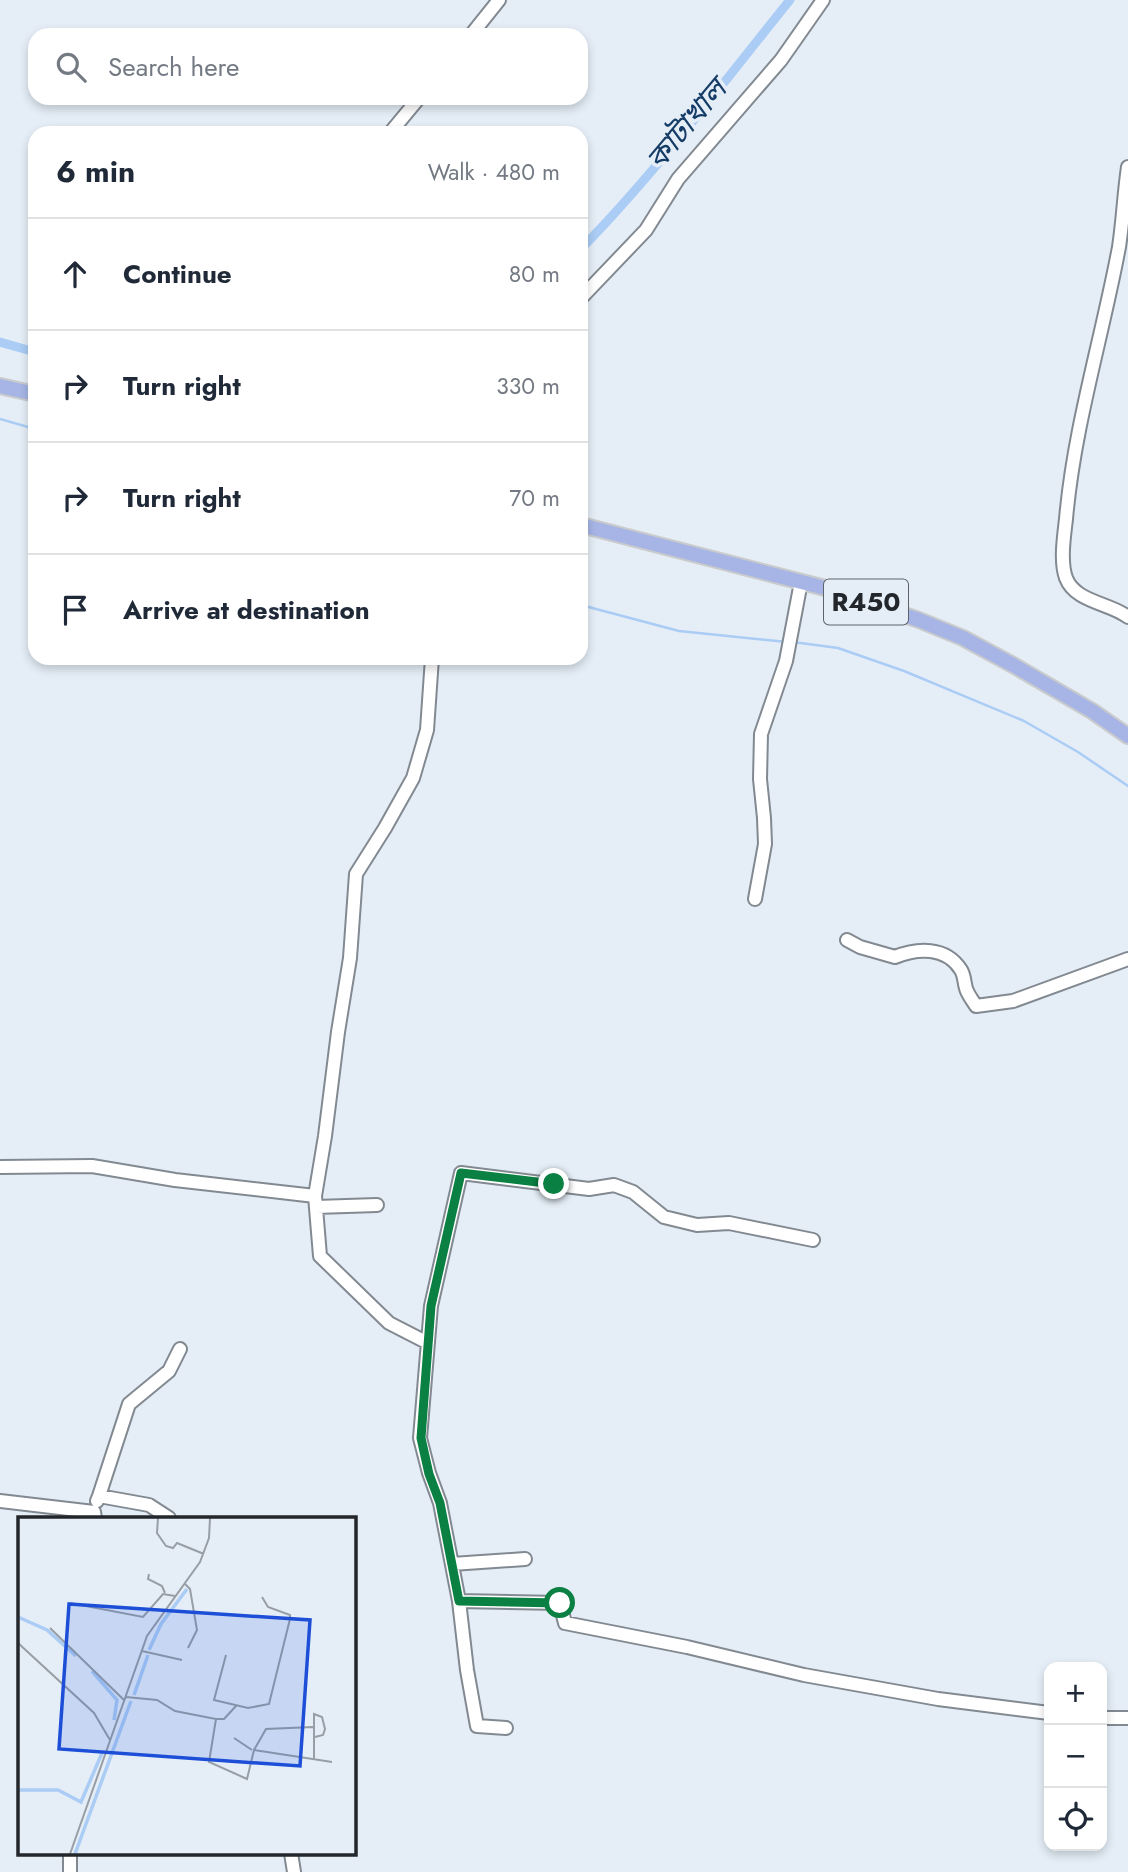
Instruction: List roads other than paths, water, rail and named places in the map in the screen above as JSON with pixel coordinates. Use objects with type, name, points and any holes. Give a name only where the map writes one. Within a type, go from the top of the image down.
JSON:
[{"type":"main road","points":[[0,386],[28,392]]},
{"type":"main road","name":"R450","points":[[588,528],[825,588],[919,620],[963,638],[1091,711],[1128,736]]},
{"type":"street","points":[[477,28],[499,0]]},
{"type":"street","points":[[588,291],[646,230],[678,179],[781,60],[823,0]]},
{"type":"street","points":[[396,126],[413,105]]},
{"type":"street","points":[[1128,167],[1119,245],[1087,386],[1072,465],[1064,534],[1066,577],[1073,588],[1128,617]]},
{"type":"street","points":[[755,899],[765,844],[760,779],[761,734],[786,661],[801,582]]},
{"type":"street","points":[[428,1343],[389,1322],[320,1256],[316,1201],[350,958],[356,874],[413,778],[427,730],[432,665]]},
{"type":"street","points":[[847,940],[860,947],[895,957],[919,950],[947,956],[962,971],[967,992],[976,1006],[1013,1001],[1128,959]]},
{"type":"street","points":[[0,1167],[92,1166],[316,1201],[377,1205]]},
{"type":"street","points":[[506,1728],[477,1727],[452,1564],[440,1503],[429,1474],[421,1438],[431,1306],[461,1173],[589,1189],[614,1185],[633,1192],[664,1217],[697,1225],[729,1223],[813,1240]]},
{"type":"street","points":[[0,1501],[94,1515],[129,1404],[169,1371],[180,1349]]},
{"type":"street","points":[[99,1496],[149,1505],[167,1517]]},
{"type":"street","points":[[452,1564],[525,1559]]},
{"type":"street","points":[[459,1601],[560,1603],[565,1623],[687,1647],[804,1675],[938,1699],[1044,1712]]},
{"type":"street","points":[[1107,1718],[1128,1718]]},
{"type":"street","points":[[70,1872],[71,1854]]},
{"type":"street","points":[[291,1854],[294,1872]]},
{"type":"waterway","name":"কাটাখাল","points":[[588,242],[663,158],[790,0]]},
{"type":"waterway","name":"কাটাখাল","points":[[0,342],[28,350]]},
{"type":"waterway","points":[[0,419],[28,427]]},
{"type":"waterway","points":[[588,607],[679,631],[787,642]]},
{"type":"waterway","points":[[793,642],[838,648],[904,671],[1024,721],[1078,752],[1128,786]]}]
